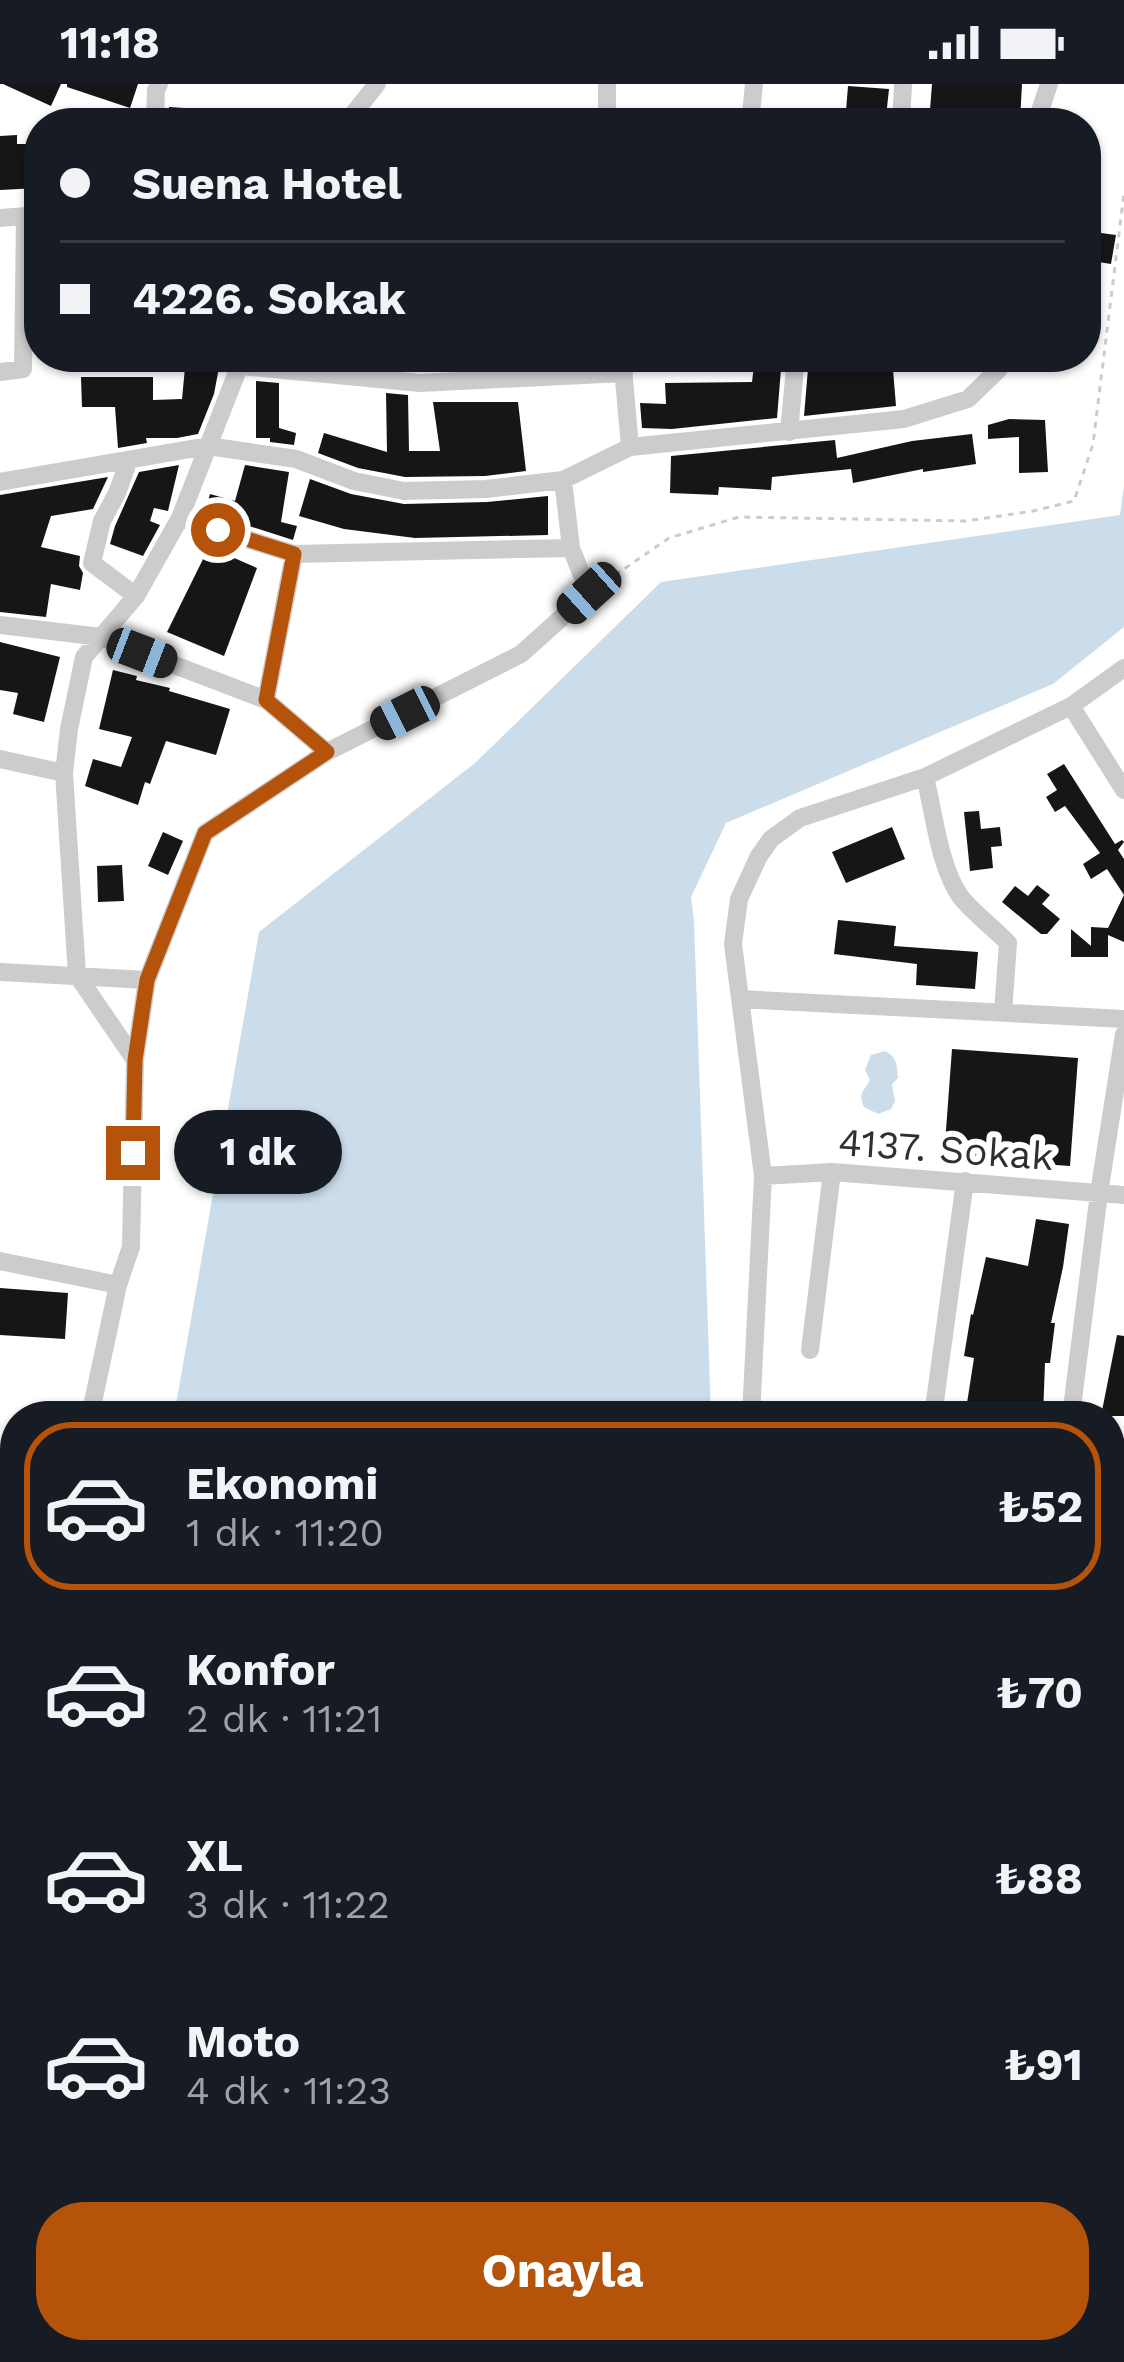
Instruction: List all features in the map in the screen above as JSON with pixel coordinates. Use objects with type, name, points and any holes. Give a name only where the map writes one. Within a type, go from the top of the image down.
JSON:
[{"type":"street","points":[[358,108],[376,84]]},
{"type":"street","points":[[0,372],[22,369],[24,338]]},
{"type":"street","points":[[135,1060],[76,975],[64,773],[69,729],[84,657],[136,596],[180,518],[238,372]]},
{"type":"street","points":[[331,372],[420,383],[544,372]]},
{"type":"street","points":[[624,372],[630,447]]},
{"type":"street","points":[[790,432],[795,372]]},
{"type":"street","points":[[0,482],[208,446],[296,459],[354,481],[404,491],[563,480],[630,447],[904,419],[968,399],[991,372]]},
{"type":"street","points":[[129,460],[102,521],[92,562],[136,596]]},
{"type":"street","points":[[93,1401],[130,1246],[135,1060],[147,980],[205,833],[327,752],[521,654],[589,593],[571,548],[563,480]]},
{"type":"street","points":[[180,518],[294,554],[571,548]]},
{"type":"street","points":[[266,700],[294,554]]},
{"type":"street","points":[[0,625],[100,638],[266,700],[327,752]]},
{"type":"street","points":[[753,1401],[763,1176],[733,944],[739,899],[759,856],[771,839],[800,818],[926,777],[1071,706],[1124,668]]},
{"type":"street","points":[[1071,706],[1124,790]]},
{"type":"street","points":[[0,759],[64,773]]},
{"type":"street","points":[[926,777],[953,885],[1008,943],[1003,1012]]},
{"type":"street","points":[[0,972],[147,980]]},
{"type":"street","points":[[740,999],[1124,1019]]},
{"type":"street","points":[[1073,1401],[1124,1034]]},
{"type":"street","points":[[810,1350],[832,1172]]},
{"type":"street","name":"4137. Sokak","points":[[763,1176],[832,1172],[1124,1195]]},
{"type":"street","points":[[935,1401],[965,1180]]},
{"type":"street","points":[[0,1261],[118,1285]]},
{"type":"path","points":[[589,593],[669,538],[739,517],[966,521],[1074,501],[1093,444],[1124,193]]},
{"type":"water","points":[[1124,485],[1124,627],[1053,684],[726,823],[691,897],[710,1401],[177,1401],[259,932],[475,763],[661,582],[1120,515]]},
{"type":"water","points":[[885,1051],[897,1065],[898,1078],[892,1084],[895,1101],[891,1109],[878,1114],[864,1107],[862,1095],[870,1080],[865,1070],[871,1055]]},
{"type":"building","points":[[3,84],[61,84],[51,106]]},
{"type":"building","points":[[67,84],[138,84],[130,108]]},
{"type":"building","points":[[932,84],[1022,84],[1021,108],[930,108]]},
{"type":"building","points":[[848,86],[889,89],[887,108],[846,108]]},
{"type":"building","points":[[17,135],[17,144],[24,144],[24,189],[0,190],[0,136]]},
{"type":"building","points":[[1101,233],[1116,235],[1111,264],[1101,262]]},
{"type":"building","points":[[185,372],[218,372],[198,434],[146,438],[147,443],[118,448],[115,407],[82,407],[81,377],[153,377],[153,400],[182,399]]},
{"type":"building","points":[[753,372],[781,372],[777,418],[642,428],[640,403],[666,404],[665,383],[752,382]]},
{"type":"building","points":[[808,372],[893,372],[896,406],[804,416]]},
{"type":"building","points":[[256,381],[279,383],[279,428],[296,433],[294,445],[256,438]]},
{"type":"building","points":[[386,393],[408,395],[409,451],[440,451],[433,402],[518,402],[526,471],[405,477],[358,468],[318,453],[324,433],[387,452]]},
{"type":"building","points":[[1009,419],[1045,420],[1048,472],[1019,473],[1019,437],[988,439],[988,425]]},
{"type":"building","points":[[972,434],[976,464],[853,483],[851,469],[772,477],[771,490],[719,487],[718,495],[670,493],[671,456],[835,440],[837,458],[912,441]]},
{"type":"building","points":[[179,465],[168,511],[154,508],[150,521],[160,525],[143,556],[110,544],[139,472]]},
{"type":"building","points":[[245,465],[289,472],[281,522],[297,526],[293,540],[205,512],[210,494],[235,501]]},
{"type":"building","points":[[108,477],[93,509],[51,516],[41,547],[80,556],[80,590],[51,584],[46,617],[0,612],[0,495]]},
{"type":"building","points":[[310,479],[351,494],[404,504],[548,496],[548,535],[415,538],[344,529],[299,516]]},
{"type":"building","points":[[209,547],[257,568],[224,656],[167,632]]},
{"type":"building","points":[[0,642],[60,657],[44,722],[13,714],[18,693],[0,690]]},
{"type":"building","points":[[113,670],[230,709],[216,755],[166,741],[138,805],[85,786],[93,759],[121,767],[132,737],[99,729]]},
{"type":"building","points":[[1064,764],[1115,844],[1124,842],[1118,850],[1124,859],[1124,895],[1107,869],[1091,879],[1083,864],[1100,853],[1065,806],[1055,812],[1046,797],[1057,790],[1047,774]]},
{"type":"building","points":[[979,811],[981,829],[1000,827],[1002,846],[991,847],[993,868],[970,871],[964,812]]},
{"type":"building","points":[[892,827],[905,859],[846,883],[832,852]]},
{"type":"building","points":[[163,832],[183,841],[168,875],[148,866]]},
{"type":"building","points":[[122,865],[124,901],[98,902],[97,866]]},
{"type":"building","points":[[1037,885],[1050,895],[1042,904],[1060,919],[1047,934],[1002,902],[1015,886],[1028,896]]},
{"type":"building","points":[[1124,895],[1124,942],[1108,935],[1108,957],[1071,957],[1071,929],[1091,946],[1091,927],[1108,928]]},
{"type":"building","points":[[838,920],[896,926],[894,946],[978,952],[975,989],[916,985],[917,964],[834,954]]},
{"type":"building","points":[[952,1049],[1078,1058],[1070,1166],[944,1157]]},
{"type":"building","points":[[1036,1219],[1069,1224],[1051,1323],[1055,1323],[1050,1363],[1045,1363],[1044,1401],[967,1401],[974,1358],[964,1356],[986,1257],[1028,1266]]},
{"type":"building","points":[[0,1288],[68,1293],[65,1339],[0,1335]]},
{"type":"building","points":[[1117,1335],[1124,1336],[1124,1401],[1104,1401]]},
{"type":"route","points":[[133,1153],[135,1060],[147,980],[205,833],[327,752],[266,700],[294,554],[218,530]]}]
